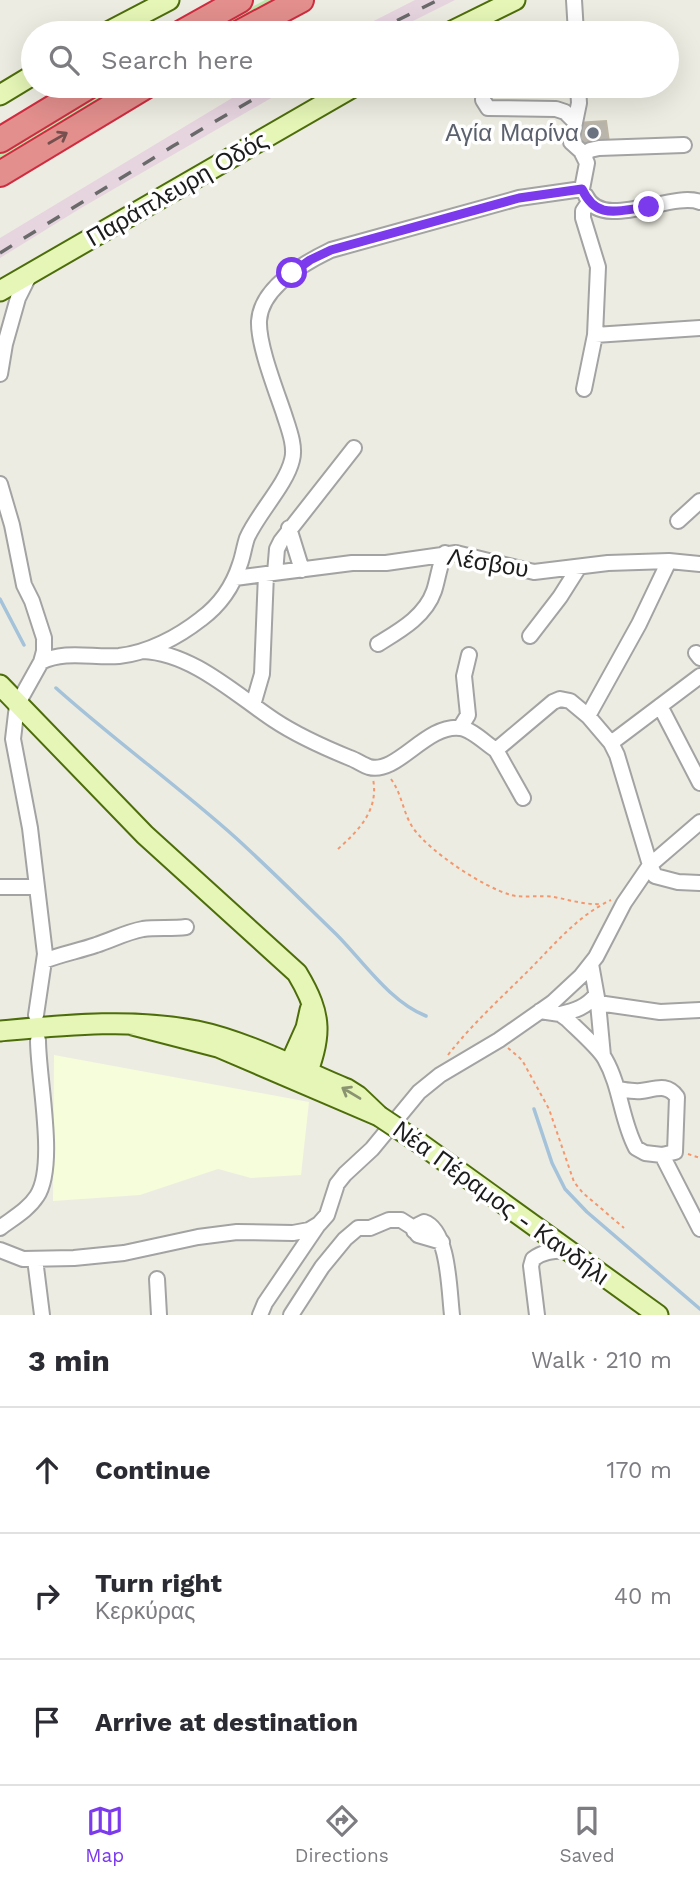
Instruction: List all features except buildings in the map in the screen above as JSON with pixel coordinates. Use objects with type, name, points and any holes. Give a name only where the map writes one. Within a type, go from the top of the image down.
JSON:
[{"type":"highway","points":[[202,21],[240,0]]},
{"type":"highway","points":[[262,21],[301,0]]},
{"type":"highway","points":[[0,140],[69,98]]},
{"type":"highway","points":[[0,174],[126,98]]},
{"type":"street","points":[[129,21],[169,0]]},
{"type":"street","points":[[473,21],[516,0]]},
{"type":"street","points":[[574,0],[575,21]]},
{"type":"street","points":[[0,95],[21,82]]},
{"type":"street","name":"Παράπλευρη Οδός","points":[[0,292],[334,98]]},
{"type":"street","points":[[483,98],[488,108],[556,109],[565,112],[574,121]]},
{"type":"street","points":[[579,98],[571,142],[587,163],[583,218],[598,267],[595,335],[584,389]]},
{"type":"street","points":[[584,156],[590,150],[599,148],[684,145]]},
{"type":"street","points":[[586,196],[595,208],[604,211],[696,200]]},
{"type":"street","points":[[41,662],[53,657],[120,656],[165,642],[204,617],[223,597],[235,578],[253,526],[293,459],[289,430],[259,331],[263,306],[274,289],[310,260],[331,250],[519,198],[586,196]]},
{"type":"street","points":[[0,374],[2,348],[18,298],[30,274]]},
{"type":"street","points":[[595,335],[700,328]]},
{"type":"street","points":[[253,705],[262,674],[270,573],[276,550],[289,528],[354,448]]},
{"type":"street","points":[[0,484],[12,525],[24,586],[43,631],[44,651],[41,662],[17,705],[13,739],[30,828],[44,961],[36,1015]]},
{"type":"street","points":[[678,522],[700,501]]},
{"type":"street","points":[[289,528],[302,570]]},
{"type":"street","points":[[378,644],[408,624],[424,608],[433,593],[444,553]]},
{"type":"street","name":"Λέσβου","points":[[235,578],[352,563],[386,563],[444,553],[471,555],[534,572],[608,563],[669,561],[700,564]]},
{"type":"street","points":[[588,716],[639,624],[669,561]]},
{"type":"street","points":[[530,636],[579,567]]},
{"type":"street","points":[[141,651],[163,654],[190,666],[316,744],[372,768],[389,764],[423,739],[460,728],[496,750],[523,798]]},
{"type":"street","points":[[460,728],[468,715],[464,676],[469,655]]},
{"type":"street","points":[[611,743],[700,676]]},
{"type":"street","points":[[0,685],[145,835],[297,973],[312,998],[317,1038],[306,1078]]},
{"type":"street","points":[[496,750],[553,702],[560,699],[570,701],[588,716],[611,743],[617,755],[655,876],[700,883]]},
{"type":"street","points":[[660,706],[700,783]]},
{"type":"street","points":[[0,731],[13,739]]},
{"type":"street","points":[[260,1315],[265,1303],[327,1215],[337,1184],[345,1174],[372,1149],[412,1099],[440,1075],[499,1040],[562,994],[591,964],[631,892],[650,865],[700,822]]},
{"type":"street","points":[[0,887],[37,887]]},
{"type":"street","points":[[44,961],[63,953],[97,945],[125,932],[146,928],[168,930],[186,927]]},
{"type":"street","points":[[591,964],[603,1056],[618,1089],[626,1124],[636,1148],[645,1153],[662,1155],[675,1152],[677,1097],[672,1090],[662,1087],[639,1091],[618,1089]]},
{"type":"street","points":[[287,1070],[306,1027],[312,998]]},
{"type":"street","points":[[540,1011],[560,1014],[577,1010],[597,999],[660,1012],[700,1010]]},
{"type":"street","points":[[560,1014],[603,1056]]},
{"type":"street","name":"Νέα Πέραμος - Κανδήλι","points":[[0,1031],[53,1026],[129,1024],[197,1031],[222,1037],[379,1116],[658,1315]]},
{"type":"street","points":[[0,1228],[26,1209],[44,1182],[46,1146],[38,1040]]},
{"type":"street","points":[[662,1155],[700,1229]]},
{"type":"street","points":[[291,1315],[321,1267],[345,1239],[358,1228],[370,1228],[390,1220],[401,1220],[418,1236],[442,1242],[452,1315]]},
{"type":"street","points":[[0,1250],[23,1259],[124,1253],[198,1237],[237,1232],[293,1233],[309,1230],[319,1224]]},
{"type":"street","points":[[537,1315],[531,1266],[533,1259],[550,1251],[568,1250]]},
{"type":"street","points":[[35,1259],[42,1315]]},
{"type":"street","points":[[157,1279],[159,1315]]},
{"type":"path","points":[[338,849],[358,831],[373,802],[372,768],[388,776],[396,786],[407,817],[422,839],[472,876],[513,896],[529,894],[590,905],[602,904]]},
{"type":"path","points":[[440,1075],[449,1054],[564,934],[602,904],[631,892]]},
{"type":"path","points":[[499,1040],[522,1060],[549,1109],[574,1182],[624,1228]]},
{"type":"shaded area","points":[[415,0],[455,0],[413,21],[374,21]]},
{"type":"shaded area","points":[[232,98],[271,98],[0,258],[0,238]]},
{"type":"shaded area","points":[[54,1055],[309,1102],[301,1175],[251,1178],[218,1169],[140,1195],[53,1201]]},
{"type":"green space","points":[[265,0],[278,0],[239,21],[226,21]]},
{"type":"green space","points":[[92,98],[104,98],[0,161],[0,153]]},
{"type":"waterway","points":[[0,599],[24,645]]},
{"type":"waterway","points":[[56,688],[236,838],[336,934],[389,991],[413,1010],[426,1016]]},
{"type":"waterway","points":[[534,1109],[552,1163],[565,1189],[587,1212],[700,1309]]},
{"type":"railway","points":[[396,21],[438,0]]},
{"type":"railway","points":[[0,253],[255,98]]},
{"type":"place","name":"Αγία Μαρίνα","points":[[593,133]]},
{"type":"route","points":[[292,273],[331,250],[519,198],[582,189],[589,202],[604,211],[649,207]]}]
